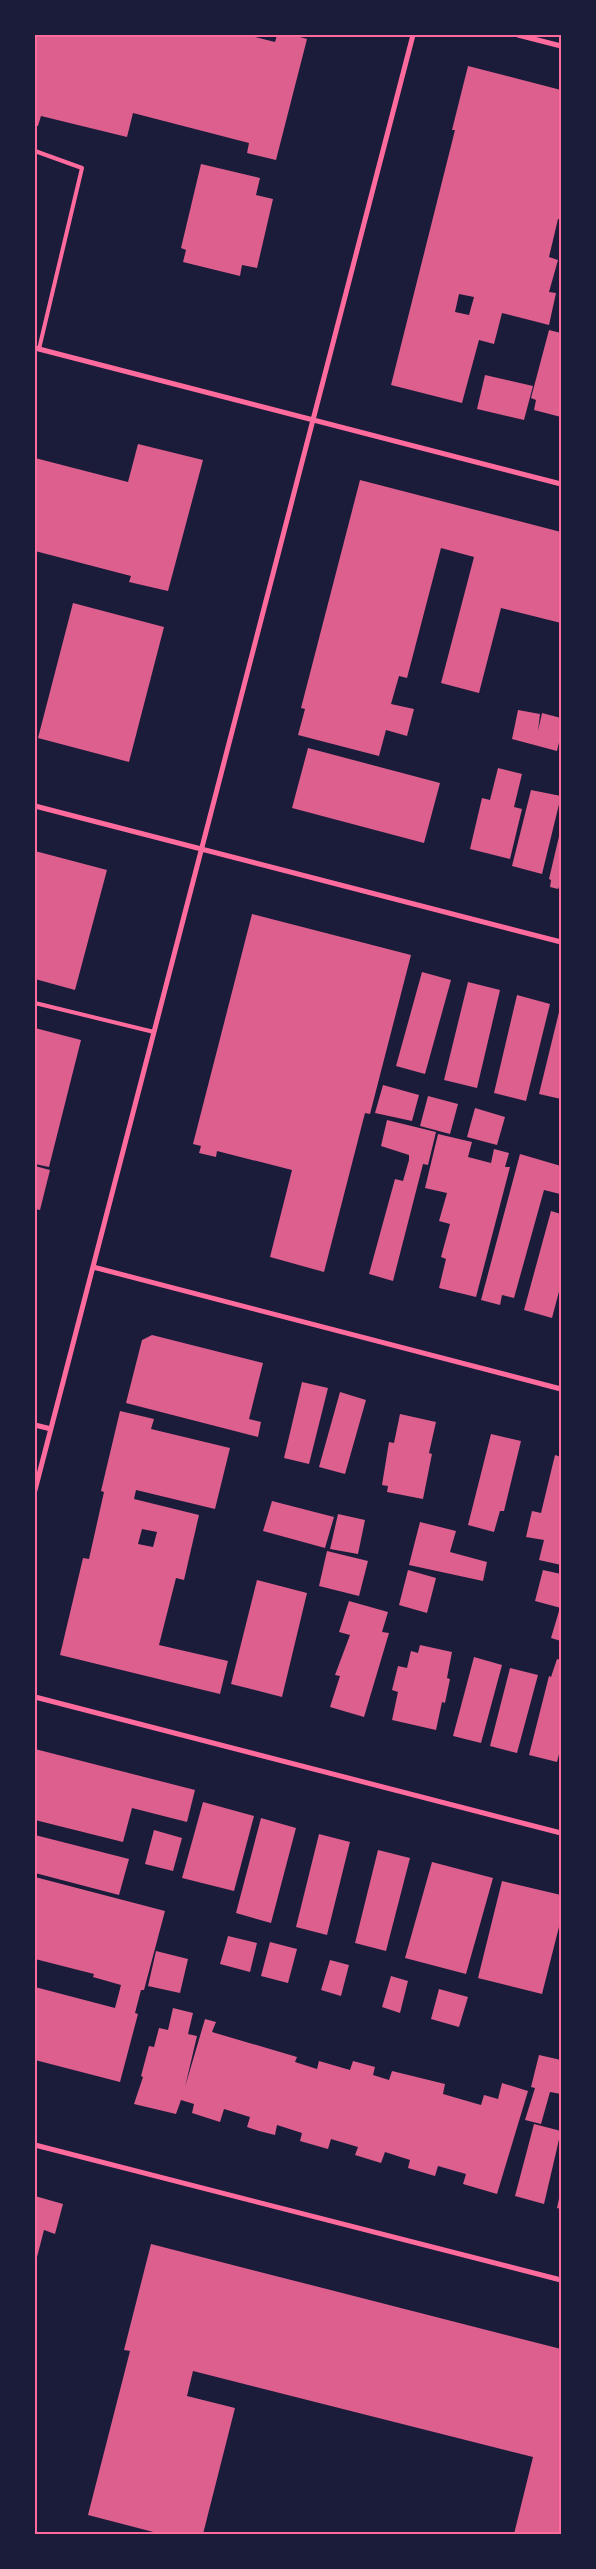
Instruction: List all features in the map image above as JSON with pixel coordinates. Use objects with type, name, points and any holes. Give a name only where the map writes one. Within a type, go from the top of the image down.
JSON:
[{"type":"street","points":[[35,1490],[413,35]]},
{"type":"street","points":[[518,35],[561,46]]},
{"type":"street","points":[[37,348],[561,484]]},
{"type":"street","points":[[35,806],[561,942]]},
{"type":"street","points":[[93,1267],[561,1389]]},
{"type":"street","points":[[35,1425],[51,1430]]},
{"type":"street","points":[[35,1697],[561,1833]]},
{"type":"street","points":[[35,2145],[561,2280]]},
{"type":"lane","points":[[35,151],[82,168],[37,348]]},
{"type":"lane","points":[[35,1003],[154,1032]]},
{"type":"building","points":[[35,35],[247,35],[275,42],[277,35],[293,35],[307,39],[276,160],[247,153],[249,143],[133,113],[127,137],[41,116],[38,126],[35,126]]},
{"type":"building","points":[[468,66],[561,90],[561,219],[558,219],[549,257],[558,260],[549,292],[556,293],[549,325],[502,313],[494,344],[479,340],[462,403],[391,385],[455,130],[452,130]],"holes":[[[459,294],[474,297],[469,315],[455,312]]]},
{"type":"building","points":[[201,164],[260,178],[256,195],[273,199],[257,268],[242,265],[240,276],[183,262],[186,250],[181,248]]},
{"type":"building","points":[[549,330],[561,333],[561,417],[534,410],[536,400],[531,398]]},
{"type":"building","points":[[485,375],[533,386],[524,420],[477,409]]},
{"type":"building","points":[[138,444],[203,460],[168,591],[129,582],[131,576],[35,551],[35,458],[128,482]]},
{"type":"building","points":[[360,480],[561,532],[561,623],[501,608],[479,693],[441,683],[474,557],[441,548],[407,678],[399,676],[391,704],[414,709],[407,736],[386,730],[379,756],[298,735],[305,709],[301,708]]},
{"type":"building","points":[[73,603],[164,627],[129,762],[38,738]]},
{"type":"building","points":[[518,710],[540,714],[538,731],[542,713],[561,718],[561,734],[557,751],[512,739]]},
{"type":"building","points":[[308,748],[440,783],[424,843],[292,808]]},
{"type":"building","points":[[498,768],[522,774],[514,807],[522,809],[510,859],[470,849],[482,798],[490,800]]},
{"type":"building","points":[[531,790],[561,796],[542,874],[512,866]]},
{"type":"building","points":[[560,832],[561,883],[558,889],[550,887],[551,880],[549,879]]},
{"type":"building","points":[[35,851],[107,870],[75,990],[35,979]]},
{"type":"building","points":[[252,914],[411,955],[370,1114],[365,1113],[324,1272],[270,1257],[292,1170],[217,1151],[216,1157],[199,1153],[201,1146],[193,1144]]},
{"type":"building","points":[[422,972],[451,980],[425,1074],[396,1066]]},
{"type":"building","points":[[468,982],[500,990],[477,1088],[444,1080]]},
{"type":"building","points":[[517,995],[550,1004],[526,1101],[494,1093]]},
{"type":"building","points":[[561,1009],[561,1099],[539,1094]]},
{"type":"building","points":[[35,1028],[81,1040],[49,1167],[35,1164]]},
{"type":"building","points":[[383,1085],[419,1095],[412,1121],[375,1113]]},
{"type":"building","points":[[428,1096],[458,1104],[450,1134],[420,1126]]},
{"type":"building","points":[[475,1108],[505,1117],[497,1145],[467,1137]]},
{"type":"building","points":[[387,1120],[436,1132],[428,1165],[423,1164],[393,1281],[369,1274],[395,1179],[403,1181],[409,1160],[409,1155],[381,1146]]},
{"type":"building","points":[[438,1134],[472,1142],[468,1157],[491,1163],[494,1149],[509,1153],[505,1167],[510,1167],[476,1297],[439,1288],[446,1259],[441,1257],[450,1224],[439,1221],[447,1193],[425,1188]]},
{"type":"building","points":[[520,1154],[561,1166],[561,1192],[560,1194],[544,1190],[514,1298],[502,1295],[500,1305],[481,1300]]},
{"type":"building","points":[[35,1166],[50,1170],[40,1210],[35,1209]]},
{"type":"building","points":[[551,1211],[561,1214],[561,1284],[552,1318],[524,1310]]},
{"type":"building","points":[[152,1335],[263,1363],[249,1419],[261,1422],[258,1437],[126,1403],[142,1340]]},
{"type":"building","points":[[302,1382],[328,1388],[309,1464],[284,1458]]},
{"type":"building","points":[[340,1392],[366,1400],[345,1474],[319,1467]]},
{"type":"building","points":[[120,1411],[154,1419],[151,1429],[230,1448],[215,1509],[136,1490],[134,1499],[199,1515],[184,1580],[176,1578],[159,1645],[228,1661],[220,1694],[60,1655],[83,1558],[89,1559],[104,1492],[101,1491]],"holes":[[[142,1529],[157,1532],[153,1547],[138,1544]]]},
{"type":"building","points":[[400,1414],[436,1422],[429,1453],[432,1454],[423,1499],[387,1492],[388,1486],[382,1485],[389,1442],[394,1443]]},
{"type":"building","points":[[491,1434],[521,1441],[504,1511],[500,1511],[494,1532],[468,1525]]},
{"type":"building","points":[[555,1455],[561,1457],[561,1565],[539,1560],[544,1540],[526,1537],[532,1511],[541,1513]]},
{"type":"building","points":[[272,1501],[334,1517],[325,1548],[263,1531]]},
{"type":"building","points":[[338,1514],[365,1520],[358,1554],[330,1549]]},
{"type":"building","points":[[420,1522],[456,1531],[450,1552],[487,1562],[483,1581],[409,1565]]},
{"type":"building","points":[[327,1551],[368,1561],[359,1596],[319,1586]]},
{"type":"building","points":[[408,1570],[436,1578],[427,1613],[399,1605]]},
{"type":"building","points":[[543,1570],[561,1574],[561,1608],[535,1601]]},
{"type":"building","points":[[257,1580],[307,1593],[282,1697],[231,1684]]},
{"type":"building","points":[[349,1601],[388,1612],[382,1632],[389,1633],[364,1717],[330,1707],[340,1676],[335,1675],[350,1635],[339,1632]]},
{"type":"building","points":[[559,1611],[561,1611],[561,1641],[551,1638]]},
{"type":"building","points":[[420,1645],[452,1652],[447,1678],[450,1679],[445,1703],[442,1702],[436,1730],[392,1720],[398,1692],[392,1690],[398,1666],[407,1668],[411,1651],[418,1653]]},
{"type":"building","points":[[474,1657],[502,1665],[481,1743],[453,1736]]},
{"type":"building","points":[[557,1659],[561,1660],[561,1746],[557,1762],[529,1755],[549,1676],[551,1677]]},
{"type":"building","points":[[510,1668],[538,1675],[517,1753],[490,1746]]},
{"type":"building","points":[[35,1749],[195,1790],[187,1822],[132,1808],[123,1842],[35,1820]]},
{"type":"building","points":[[203,1802],[254,1816],[234,1891],[182,1878]]},
{"type":"building","points":[[261,1818],[296,1828],[271,1923],[236,1913]]},
{"type":"building","points":[[154,1830],[182,1838],[173,1871],[145,1864]]},
{"type":"building","points":[[319,1834],[350,1842],[327,1935],[296,1927]]},
{"type":"building","points":[[35,1835],[129,1859],[119,1895],[35,1873]]},
{"type":"building","points":[[378,1850],[410,1858],[386,1951],[355,1943]]},
{"type":"building","points":[[432,1862],[493,1878],[466,1974],[405,1958]]},
{"type":"building","points":[[35,1877],[165,1911],[144,1990],[141,1990],[135,2013],[138,2014],[120,2082],[35,2060],[35,1987],[115,2008],[121,1985],[93,1977],[94,1974],[35,1959]]},
{"type":"building","points":[[502,1881],[561,1895],[561,1919],[542,1994],[478,1978]]},
{"type":"building","points":[[228,1936],[257,1943],[250,1972],[220,1964]]},
{"type":"building","points":[[270,1942],[297,1949],[288,1983],[261,1976]]},
{"type":"building","points":[[156,1951],[188,1959],[180,1993],[148,1986]]},
{"type":"building","points":[[330,1960],[349,1965],[341,1996],[321,1990]]},
{"type":"building","points":[[391,1976],[408,1981],[400,2013],[382,2007]]},
{"type":"building","points":[[439,1989],[468,1997],[459,2027],[431,2019]]},
{"type":"building","points":[[173,2008],[193,2013],[188,2034],[197,2036],[185,2087],[205,2019],[216,2022],[212,2032],[297,2057],[295,2062],[317,2069],[319,2061],[350,2070],[353,2061],[375,2067],[373,2075],[389,2080],[392,2071],[445,2084],[443,2094],[481,2105],[484,2095],[498,2099],[502,2083],[528,2091],[497,2194],[463,2184],[466,2174],[438,2166],[435,2176],[408,2168],[410,2160],[385,2152],[381,2163],[355,2155],[358,2147],[331,2139],[328,2149],[300,2141],[302,2133],[277,2125],[275,2135],[259,2131],[247,2127],[250,2117],[224,2109],[220,2122],[192,2113],[194,2104],[181,2100],[176,2114],[134,2104],[143,2077],[141,2076],[149,2046],[154,2047],[159,2028],[168,2030]]},
{"type":"building","points":[[539,2055],[561,2060],[561,2094],[550,2092],[541,2124],[525,2120],[535,2088],[531,2087]]},
{"type":"building","points":[[534,2124],[561,2131],[544,2204],[515,2196]]},
{"type":"building","points":[[561,2194],[561,2209],[557,2208]]},
{"type":"building","points":[[35,2196],[63,2204],[55,2234],[44,2230],[36,2261]]},
{"type":"building","points":[[151,2244],[561,2349],[561,2534],[514,2534],[533,2457],[193,2371],[187,2396],[235,2408],[203,2534],[161,2534],[88,2515],[130,2351],[124,2350]]}]
